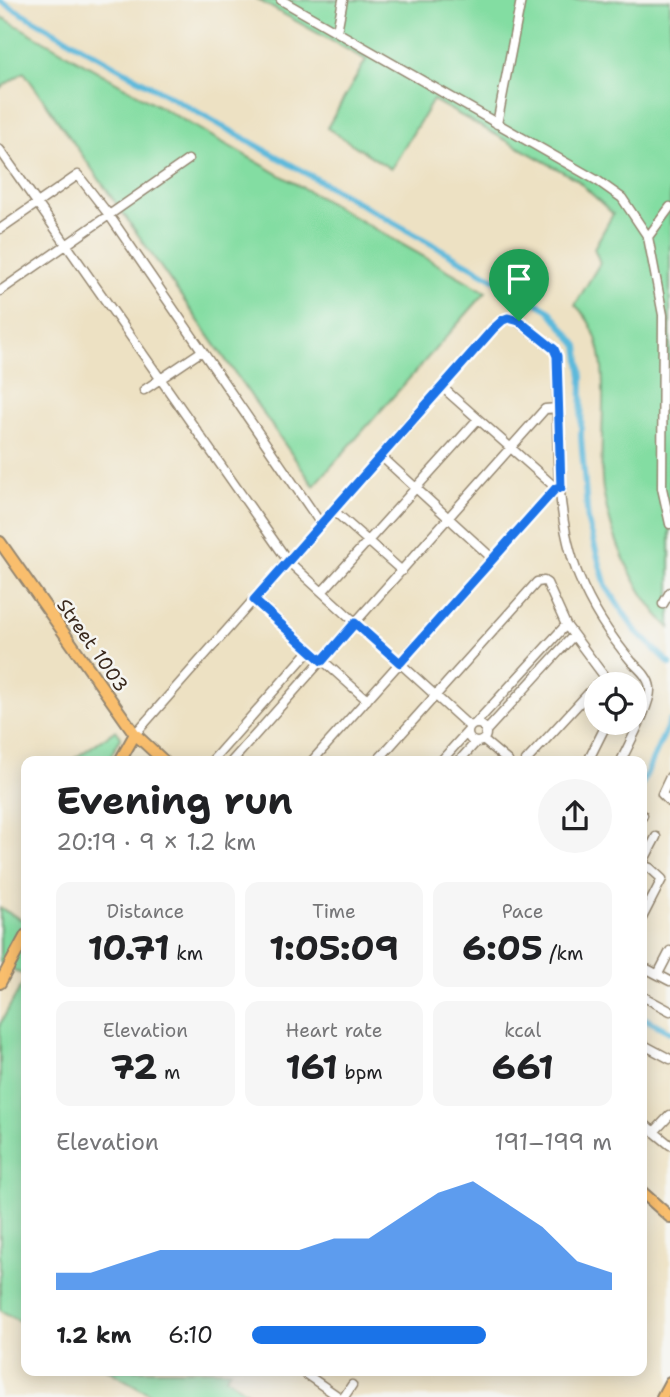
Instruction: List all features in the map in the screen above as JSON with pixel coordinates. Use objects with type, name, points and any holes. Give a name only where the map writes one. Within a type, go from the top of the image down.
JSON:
[{"type":"main road","name":"Street 1003","points":[[0,542],[135,734],[159,756]]},
{"type":"main road","points":[[123,756],[135,734]]},
{"type":"main road","points":[[0,984],[21,944]]},
{"type":"main road","points":[[647,1196],[670,1217]]},
{"type":"main road","points":[[662,1397],[670,1382]]},
{"type":"street","points":[[281,0],[598,181],[622,198],[648,237],[666,314],[662,488],[670,524]]},
{"type":"street","points":[[337,31],[343,0]]},
{"type":"street","points":[[497,124],[521,0]]},
{"type":"street","points":[[0,150],[288,561],[471,727],[483,726],[482,738]]},
{"type":"street","points":[[0,291],[188,160]]},
{"type":"street","points":[[0,229],[78,175],[109,215],[321,524]]},
{"type":"street","points":[[648,237],[670,207]]},
{"type":"street","points":[[135,734],[442,387],[503,320],[513,318],[554,349],[557,356],[558,488],[565,534],[584,591],[608,632],[646,677],[650,687],[648,701],[623,756]]},
{"type":"street","points":[[144,390],[202,351]]},
{"type":"street","points":[[442,387],[558,488]]},
{"type":"street","points":[[236,756],[545,409],[558,408]]},
{"type":"street","points":[[321,592],[478,419]]},
{"type":"street","points":[[381,456],[493,559]]},
{"type":"street","points":[[316,756],[558,488]]},
{"type":"street","points":[[333,510],[402,571]]},
{"type":"street","points":[[382,756],[537,582],[547,583],[566,625],[601,672]]},
{"type":"street","points":[[663,604],[670,592]]},
{"type":"street","points":[[254,600],[367,699]]},
{"type":"street","points":[[445,756],[566,625]]},
{"type":"street","points":[[464,756],[573,636]]},
{"type":"street","points":[[216,756],[310,650]]},
{"type":"street","points":[[286,678],[297,688]]},
{"type":"street","points":[[531,756],[584,698]]},
{"type":"street","points":[[471,727],[469,739],[482,738],[502,756]]},
{"type":"street","points":[[590,756],[601,735]]},
{"type":"street","points":[[670,776],[662,794],[663,798],[670,802]]},
{"type":"street","points":[[647,855],[656,837]]},
{"type":"street","points":[[647,867],[662,879],[647,908]]},
{"type":"street","points":[[658,974],[670,951]]},
{"type":"street","points":[[647,968],[670,981]]},
{"type":"street","points":[[647,999],[670,1011]]},
{"type":"street","points":[[647,1047],[670,1059]]},
{"type":"street","points":[[654,1132],[670,1115]]},
{"type":"street","points":[[647,1126],[670,1146]]},
{"type":"street","points":[[309,1376],[342,1397],[352,1385]]},
{"type":"green space","points":[[258,0],[670,0],[670,628],[657,614],[636,582],[612,527],[601,468],[603,392],[598,343],[589,322],[575,305],[600,263],[594,248],[613,214],[576,179],[433,100],[391,169],[327,128],[366,60]]},
{"type":"green space","points":[[0,16],[486,292],[314,486],[24,72],[0,88]]},
{"type":"green space","points":[[116,730],[121,737],[111,756],[78,756]]},
{"type":"green space","points":[[0,908],[21,919],[21,974],[0,962]]},
{"type":"green space","points":[[21,986],[21,1322],[0,1310],[0,1024]]},
{"type":"green space","points":[[118,1376],[227,1376],[252,1396],[155,1397]]},
{"type":"waterway","points":[[0,1],[549,310],[578,346],[582,377],[581,437],[588,522],[606,586],[635,630],[670,664]]},
{"type":"waterway","points":[[647,773],[670,721]]},
{"type":"waterway","points":[[647,1020],[670,1032]]},
{"type":"route","points":[[508,318],[519,321],[554,349],[557,356],[561,488],[556,488],[400,663],[355,623],[322,661],[254,600],[493,329],[508,318]]}]
